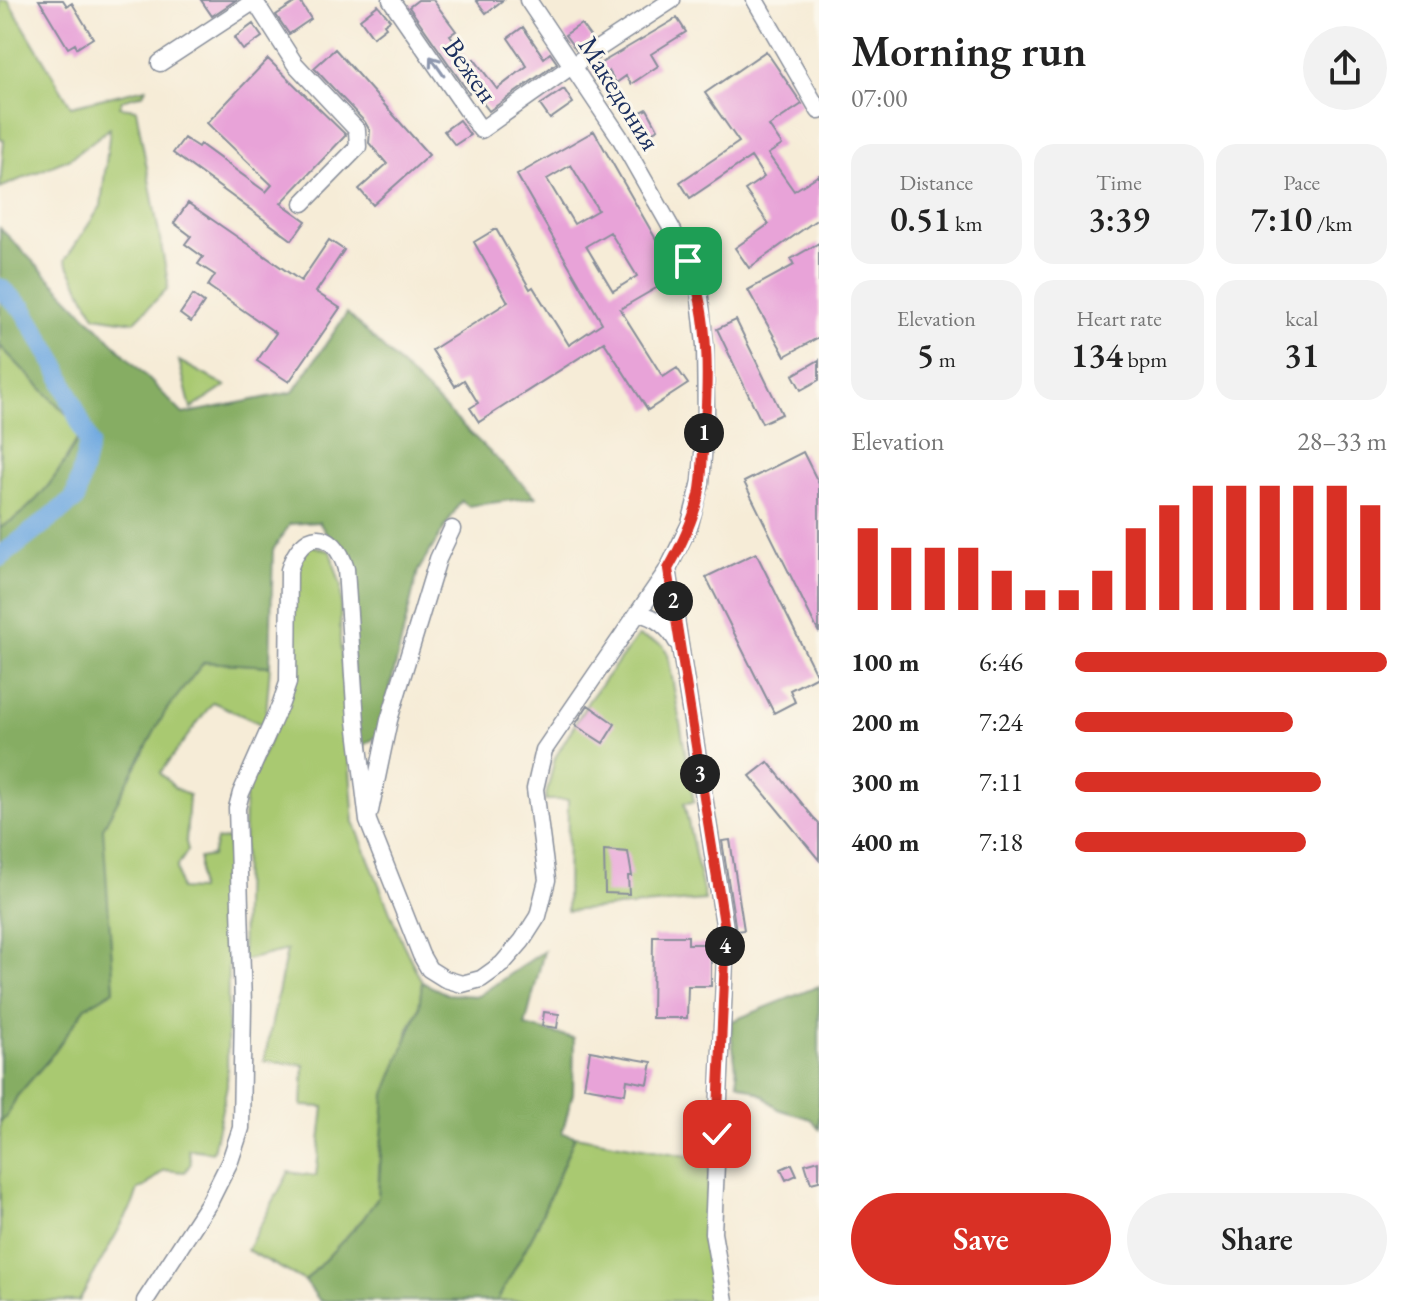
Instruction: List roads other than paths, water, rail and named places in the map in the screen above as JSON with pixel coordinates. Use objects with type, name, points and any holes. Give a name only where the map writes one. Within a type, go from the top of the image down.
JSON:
[{"type":"street","points":[[160,63],[255,0],[295,64],[357,130],[358,147],[303,203]]},
{"type":"street","name":"Вежен","points":[[391,0],[481,130],[573,65]]},
{"type":"street","name":"Македония","points":[[368,821],[429,969],[445,979],[462,984],[481,979],[502,964],[538,916],[545,896],[547,880],[535,789],[544,750],[668,569],[684,540],[698,496],[706,415],[705,345],[699,288],[681,246],[619,136],[528,0]]},
{"type":"street","points":[[573,65],[672,0]]},
{"type":"street","points":[[755,0],[819,111]]},
{"type":"street","points":[[368,821],[389,720],[438,559],[452,529]]},
{"type":"street","points":[[145,1301],[210,1201],[230,1161],[241,1128],[243,1005],[237,808],[288,683],[289,570],[293,556],[302,543],[313,538],[325,538],[335,545],[346,569],[356,721],[368,821]]},
{"type":"street","points":[[668,569],[726,936],[713,1233],[725,1301]]},
{"type":"street","points":[[638,613],[652,617],[665,626],[680,648]]},
{"type":"waterway","points":[[0,288],[23,309],[56,365],[89,443],[75,499],[0,557]]}]
